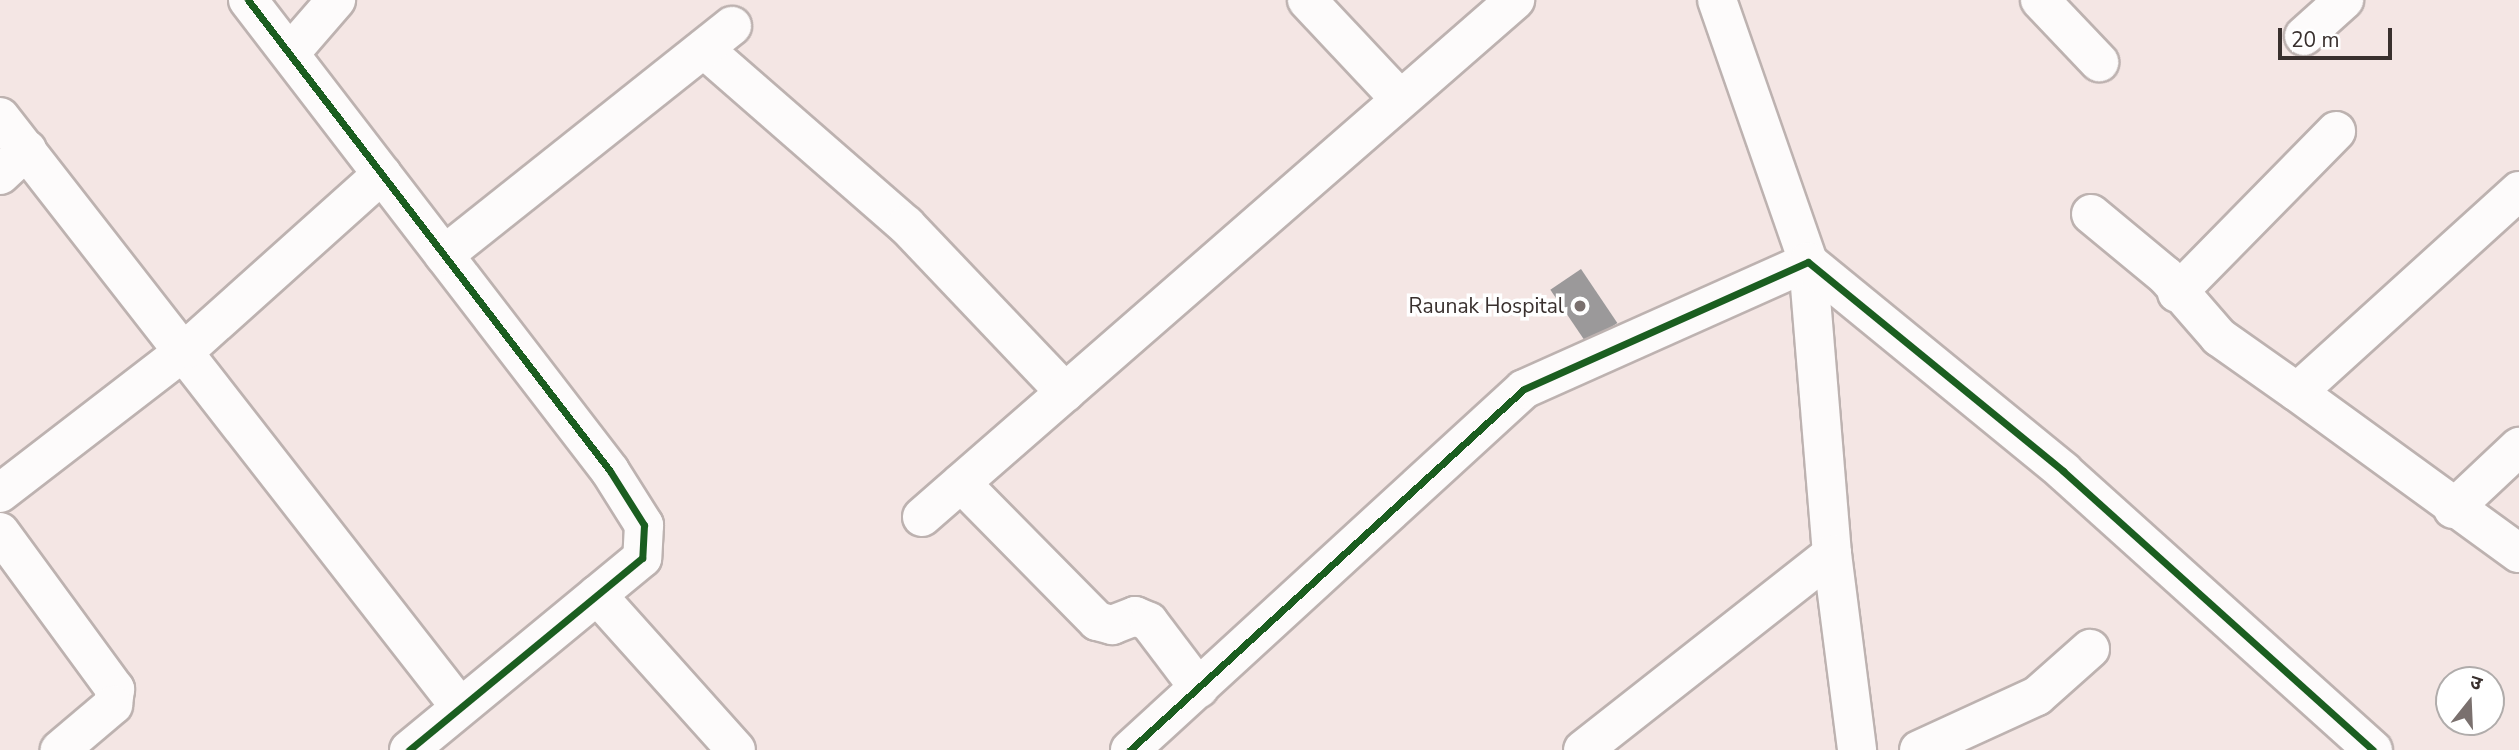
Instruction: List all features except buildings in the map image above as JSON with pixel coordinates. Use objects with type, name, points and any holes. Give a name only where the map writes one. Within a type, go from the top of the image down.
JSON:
[{"type":"street","points":[[248,0],[291,52],[639,511],[646,541],[642,558],[409,750]]},
{"type":"street","points":[[291,52],[336,0]]},
{"type":"street","points":[[1307,0],[1400,99]]},
{"type":"street","points":[[922,517],[1515,0]]},
{"type":"street","points":[[1717,0],[1808,262],[1832,554],[1857,750]]},
{"type":"street","points":[[2039,0],[2099,62]]},
{"type":"street","points":[[2304,36],[2344,0]]},
{"type":"street","points":[[444,256],[718,38],[906,225],[1065,391]]},
{"type":"street","points":[[0,117],[14,162],[187,349],[460,708]]},
{"type":"street","points":[[2177,293],[2336,131]]},
{"type":"street","points":[[0,493],[187,349],[382,174]]},
{"type":"street","points":[[2297,392],[2519,191]]},
{"type":"street","points":[[2091,214],[2177,293],[2219,337],[2453,509],[2519,553]]},
{"type":"street","points":[[1130,750],[1524,389],[1808,262]]},
{"type":"street","points":[[1808,262],[2063,471],[2373,750]]},
{"type":"street","points":[[2453,509],[2519,447]]},
{"type":"street","points":[[961,483],[1097,621],[1112,625],[1135,616],[1149,622],[1199,688]]},
{"type":"street","points":[[0,532],[115,690],[113,705],[60,750]]},
{"type":"street","points":[[1583,750],[1832,554]]},
{"type":"street","points":[[597,595],[736,750]]},
{"type":"street","points":[[1919,750],[2037,696],[2090,649]]},
{"type":"cycle path","points":[[248,0],[610,471],[644,525],[642,558],[409,750]]},
{"type":"cycle path","points":[[1130,750],[1524,389],[1808,262],[2063,471],[2373,750]]},
{"type":"place","name":"Raunak Hospital","points":[[1580,306]]}]
